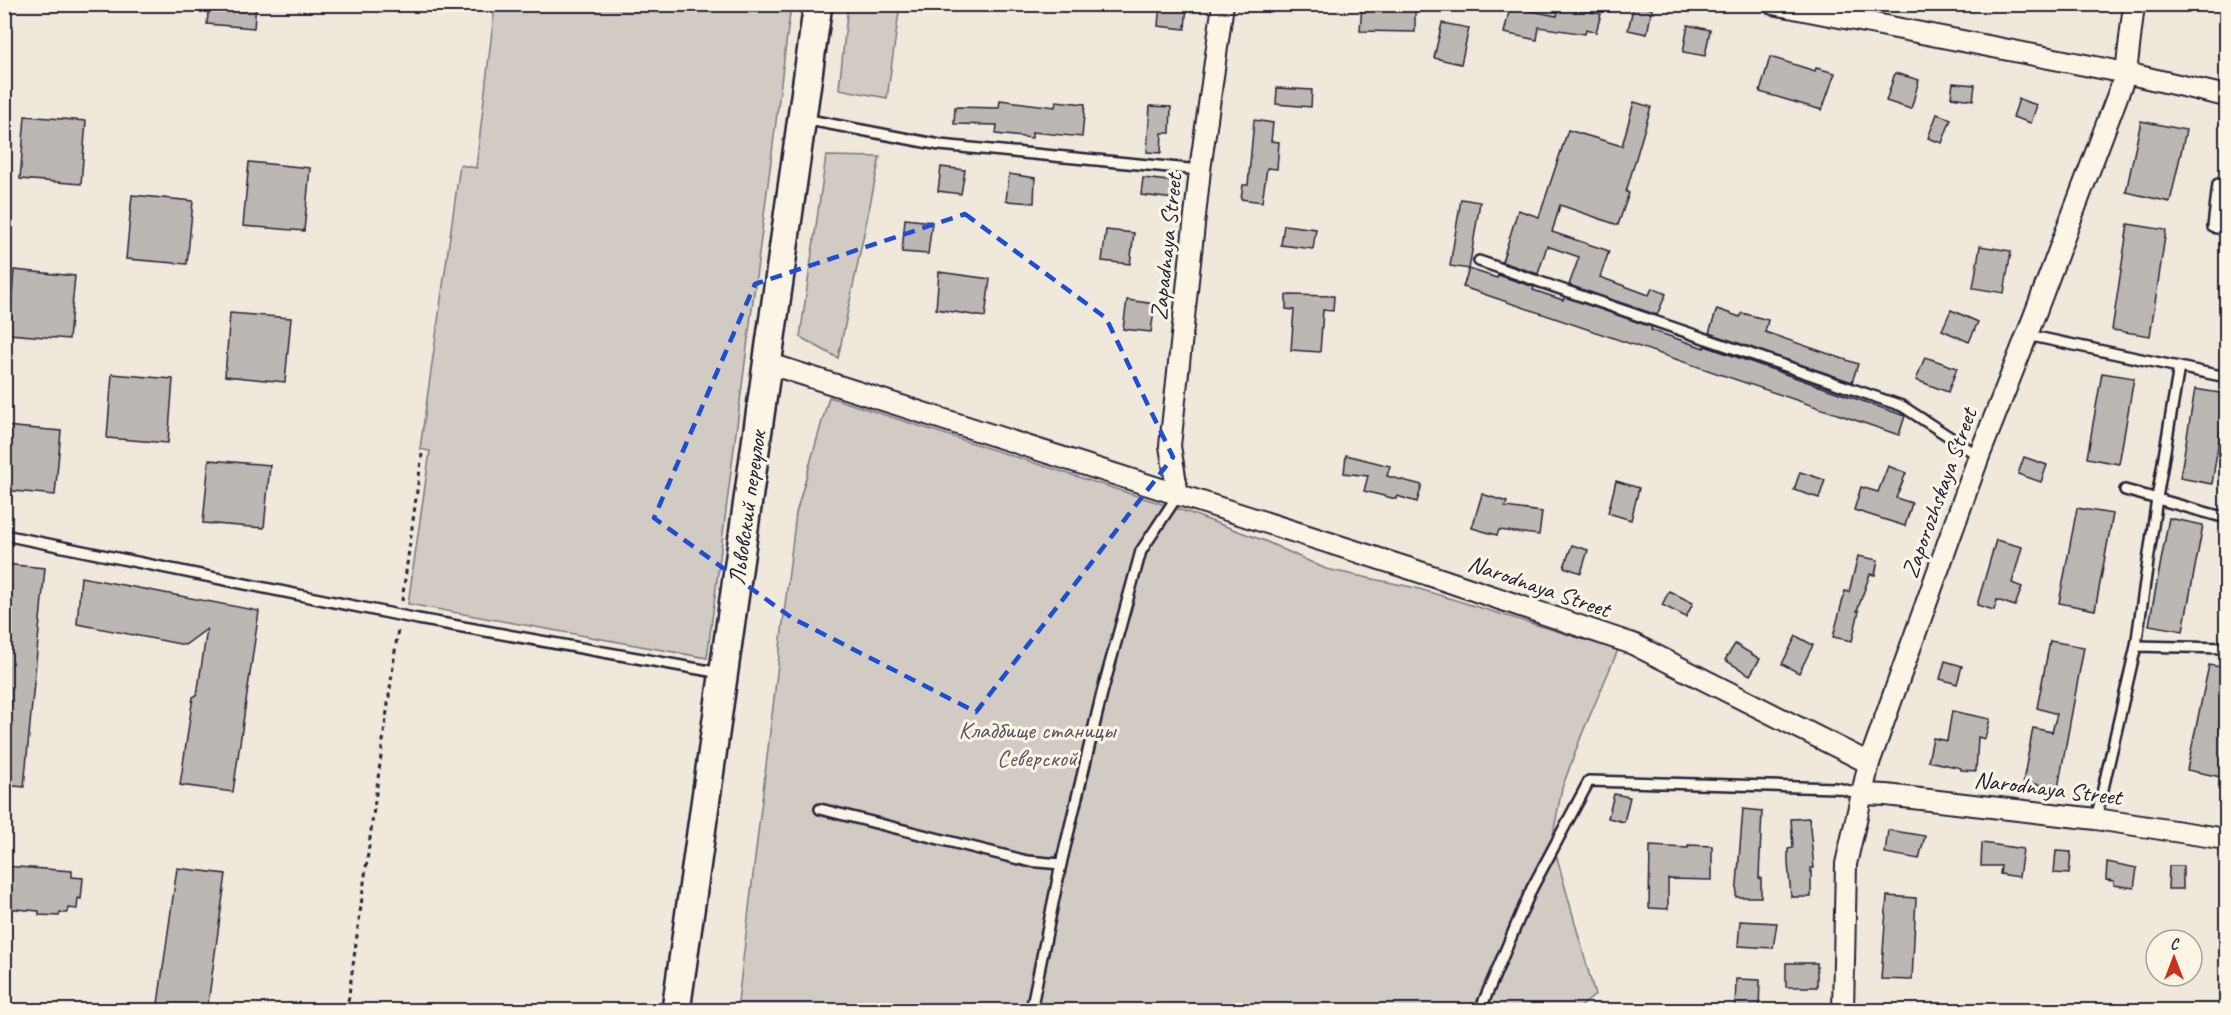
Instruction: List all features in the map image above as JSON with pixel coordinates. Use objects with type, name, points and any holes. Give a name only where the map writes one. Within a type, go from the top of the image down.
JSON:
[{"type":"main road","name":"Львовский переулок","points":[[676,1011],[818,4]]},
{"type":"street","name":"Zapadnaya Street","points":[[1178,495],[1170,446],[1200,170],[1223,4]]},
{"type":"street","points":[[1773,4],[2126,73],[2226,96]]},
{"type":"street","name":"Zaporozhskaya Street","points":[[1843,1011],[1846,864],[1869,763],[1979,456],[2126,73],[2134,4]]},
{"type":"street","name":"Narodnaya Street","points":[[768,363],[1408,568],[1633,644],[1869,763]]},
{"type":"street","name":"Narodnaya Street","points":[[1862,794],[2096,819],[2226,839]]},
{"type":"lane","points":[[802,119],[940,145],[1200,170]]},
{"type":"lane","points":[[2218,184],[2213,227],[2226,230]]},
{"type":"lane","points":[[1479,261],[1902,406],[1979,456]]},
{"type":"lane","points":[[2027,335],[2226,376]]},
{"type":"lane","points":[[2096,819],[2136,646],[2179,367]]},
{"type":"lane","points":[[2126,490],[2226,518]]},
{"type":"lane","points":[[1031,1011],[1061,864],[1102,693],[1141,551],[1178,495]]},
{"type":"lane","points":[[4,535],[400,615],[724,674]]},
{"type":"lane","points":[[2136,646],[2226,648]]},
{"type":"lane","points":[[1480,1011],[1532,888],[1589,781],[1837,788],[1862,794]]},
{"type":"lane","points":[[820,810],[1027,861],[1061,864]]},
{"type":"path","points":[[347,1011],[422,454]]},
{"type":"highlighted area","points":[[965,214],[1106,318],[1173,457],[976,712],[792,618],[654,518],[755,284]]},
{"type":"green space","points":[[495,5],[791,5],[707,658],[408,604],[430,451],[420,449],[460,165],[476,168]]},
{"type":"green space","points":[[848,5],[900,5],[887,98],[839,89]]},
{"type":"green space","points":[[826,156],[880,157],[838,358],[800,337]]},
{"type":"green space","name":"Кладбище станицы Северской","points":[[829,397],[1184,511],[1265,541],[1326,569],[1416,588],[1618,650],[1562,788],[1552,840],[1595,995],[1577,1010],[737,1010],[796,513]]},
{"type":"building","points":[[209,4],[256,4],[254,28],[207,24]]},
{"type":"building","points":[[1160,4],[1187,4],[1185,29],[1158,26]]},
{"type":"building","points":[[1362,4],[1391,4],[1391,10],[1415,10],[1415,32],[1360,31]]},
{"type":"building","points":[[1634,4],[1652,9],[1647,34],[1628,30]]},
{"type":"building","points":[[1559,6],[1601,14],[1596,32],[1586,29],[1585,34],[1539,27],[1537,40],[1504,33],[1510,7],[1557,16]]},
{"type":"building","points":[[1442,23],[1469,28],[1461,64],[1434,58]]},
{"type":"building","points":[[1688,25],[1710,30],[1705,56],[1683,52]]},
{"type":"building","points":[[1770,57],[1815,71],[1816,68],[1835,73],[1822,110],[1760,92]]},
{"type":"building","points":[[1895,73],[1919,80],[1911,109],[1886,101]]},
{"type":"building","points":[[1953,83],[1975,85],[1973,100],[1951,97]]},
{"type":"building","points":[[1277,88],[1312,90],[1311,107],[1276,104]]},
{"type":"building","points":[[2019,99],[2037,105],[2031,123],[2013,117]]},
{"type":"building","points":[[1000,100],[1055,107],[1056,101],[1085,104],[1082,137],[1032,132],[1032,138],[996,134],[997,125],[954,124],[955,107],[999,108]]},
{"type":"building","points":[[1634,102],[1651,107],[1626,192],[1629,193],[1618,225],[1560,205],[1552,232],[1609,251],[1600,277],[1649,295],[1652,288],[1666,294],[1657,315],[1569,285],[1579,257],[1547,246],[1538,274],[1502,262],[1518,210],[1539,217],[1568,130],[1622,146]]},
{"type":"building","points":[[1150,106],[1171,107],[1170,133],[1162,133],[1161,153],[1147,152]]},
{"type":"building","points":[[1937,114],[1951,119],[1942,143],[1928,138]]},
{"type":"building","points":[[25,116],[86,121],[81,184],[20,179]]},
{"type":"building","points":[[1254,120],[1273,123],[1271,141],[1279,142],[1277,169],[1267,168],[1262,202],[1241,199],[1243,185],[1248,185]]},
{"type":"building","points":[[2141,121],[2186,130],[2170,202],[2126,192]]},
{"type":"building","points":[[249,162],[310,168],[304,231],[243,226]]},
{"type":"building","points":[[941,167],[965,170],[961,194],[938,191]]},
{"type":"building","points":[[1009,174],[1035,178],[1034,203],[1006,201]]},
{"type":"building","points":[[1143,178],[1176,182],[1174,199],[1141,195]]},
{"type":"building","points":[[132,195],[193,201],[187,264],[126,259]]},
{"type":"building","points":[[1461,199],[1480,202],[1469,269],[1450,266]]},
{"type":"building","points":[[905,219],[932,222],[928,254],[902,252]]},
{"type":"building","points":[[2128,224],[2166,230],[2150,336],[2112,330]]},
{"type":"building","points":[[1284,225],[1316,229],[1313,249],[1281,245]]},
{"type":"building","points":[[1106,230],[1134,233],[1130,264],[1102,261]]},
{"type":"building","points":[[1980,246],[2011,251],[2004,293],[1973,288]]},
{"type":"building","points":[[1469,269],[1497,278],[1498,275],[1563,300],[1565,297],[1652,327],[1651,330],[1704,348],[1705,346],[1905,416],[1899,435],[1463,287]]},
{"type":"building","points":[[14,270],[75,276],[69,339],[9,334]]},
{"type":"building","points":[[939,272],[990,279],[985,317],[936,309]]},
{"type":"building","points":[[1286,295],[1334,296],[1333,311],[1323,310],[1320,352],[1291,350],[1294,310],[1286,309]]},
{"type":"building","points":[[1127,300],[1155,304],[1151,332],[1123,329]]},
{"type":"building","points":[[1717,309],[1740,317],[1742,313],[1768,320],[1765,332],[1858,364],[1852,382],[1709,333]]},
{"type":"building","points":[[1951,310],[1978,322],[1969,342],[1942,330]]},
{"type":"building","points":[[230,313],[291,318],[285,382],[225,376]]},
{"type":"building","points":[[1925,357],[1957,368],[1948,392],[1916,380]]},
{"type":"building","points":[[2102,373],[2134,378],[2119,464],[2087,458]]},
{"type":"building","points":[[112,374],[173,379],[168,443],[107,438]]},
{"type":"building","points":[[2195,389],[2226,394],[2212,484],[2180,478]]},
{"type":"building","points":[[4,426],[61,431],[55,495],[4,490]]},
{"type":"building","points":[[1346,455],[1390,466],[1387,476],[1422,485],[1417,502],[1397,496],[1396,499],[1364,491],[1368,476],[1344,473]]},
{"type":"building","points":[[2024,457],[2047,465],[2041,482],[2018,474]]},
{"type":"building","points":[[209,460],[270,465],[264,528],[203,523]]},
{"type":"building","points":[[1888,466],[1906,473],[1896,498],[1912,503],[1905,526],[1854,510],[1861,487],[1878,492]]},
{"type":"building","points":[[1800,472],[1825,480],[1819,498],[1794,490]]},
{"type":"building","points":[[1616,481],[1639,488],[1631,520],[1608,513]]},
{"type":"building","points":[[1482,494],[1507,502],[1505,507],[1542,512],[1539,535],[1499,530],[1497,535],[1472,528]]},
{"type":"building","points":[[2077,508],[2113,514],[2095,610],[2059,603]]},
{"type":"building","points":[[2169,518],[2203,525],[2183,631],[2149,625]]},
{"type":"building","points":[[1996,540],[2022,547],[2012,583],[2022,587],[2015,606],[1997,600],[1994,610],[1977,605]]},
{"type":"building","points":[[1572,545],[1588,550],[1581,573],[1564,567]]},
{"type":"building","points":[[1858,556],[1878,560],[1875,575],[1870,574],[1857,611],[1859,611],[1852,641],[1833,637],[1845,591],[1849,592]]},
{"type":"building","points":[[4,564],[45,568],[24,787],[4,785]]},
{"type":"building","points":[[81,577],[259,611],[233,792],[180,785],[193,697],[197,695],[207,629],[185,645],[77,624]]},
{"type":"building","points":[[1669,591],[1693,603],[1686,617],[1662,605]]},
{"type":"building","points":[[1796,636],[1813,645],[1799,673],[1782,664]]},
{"type":"building","points":[[2050,641],[2084,647],[2058,788],[2023,782],[2033,728],[2052,732],[2057,714],[2037,708]]},
{"type":"building","points":[[1735,644],[1760,659],[1750,675],[1725,660]]},
{"type":"building","points":[[1945,661],[1962,666],[1957,684],[1940,679]]},
{"type":"building","points":[[2209,665],[2226,668],[2226,747],[2221,777],[2187,770]]},
{"type":"building","points":[[1952,711],[1990,719],[1985,739],[1978,737],[1976,771],[1961,770],[1961,768],[1928,761],[1933,738],[1947,741]]},
{"type":"building","points":[[1614,794],[1630,797],[1624,822],[1608,818]]},
{"type":"building","points":[[1743,809],[1762,811],[1759,878],[1761,878],[1761,897],[1736,897]]},
{"type":"building","points":[[1809,818],[1814,868],[1811,868],[1811,897],[1791,897],[1788,849],[1793,848],[1791,819]]},
{"type":"building","points":[[1888,830],[1925,836],[1919,859],[1885,853]]},
{"type":"building","points":[[1982,843],[2023,849],[2019,877],[2000,874],[2001,866],[1981,866]]},
{"type":"building","points":[[1688,845],[1712,846],[1712,880],[1668,879],[1668,909],[1649,908],[1650,846],[1688,848]]},
{"type":"building","points":[[2056,851],[2071,852],[2069,874],[2054,873]]},
{"type":"building","points":[[2107,862],[2137,868],[2134,888],[2114,885],[2114,881],[2106,880]]},
{"type":"building","points":[[4,866],[72,871],[72,877],[83,878],[81,899],[78,898],[77,909],[68,908],[67,913],[60,913],[59,916],[39,915],[39,911],[4,908]]},
{"type":"building","points":[[2169,866],[2183,866],[2183,889],[2168,889]]},
{"type":"building","points":[[177,868],[226,874],[207,1011],[157,1011]]},
{"type":"building","points":[[1887,896],[1916,898],[1912,980],[1881,979]]},
{"type":"building","points":[[1740,921],[1777,923],[1773,948],[1738,946]]},
{"type":"building","points":[[1786,963],[1817,963],[1817,987],[1786,987]]},
{"type":"building","points":[[1736,979],[1760,980],[1759,1011],[1735,1011]]}]
